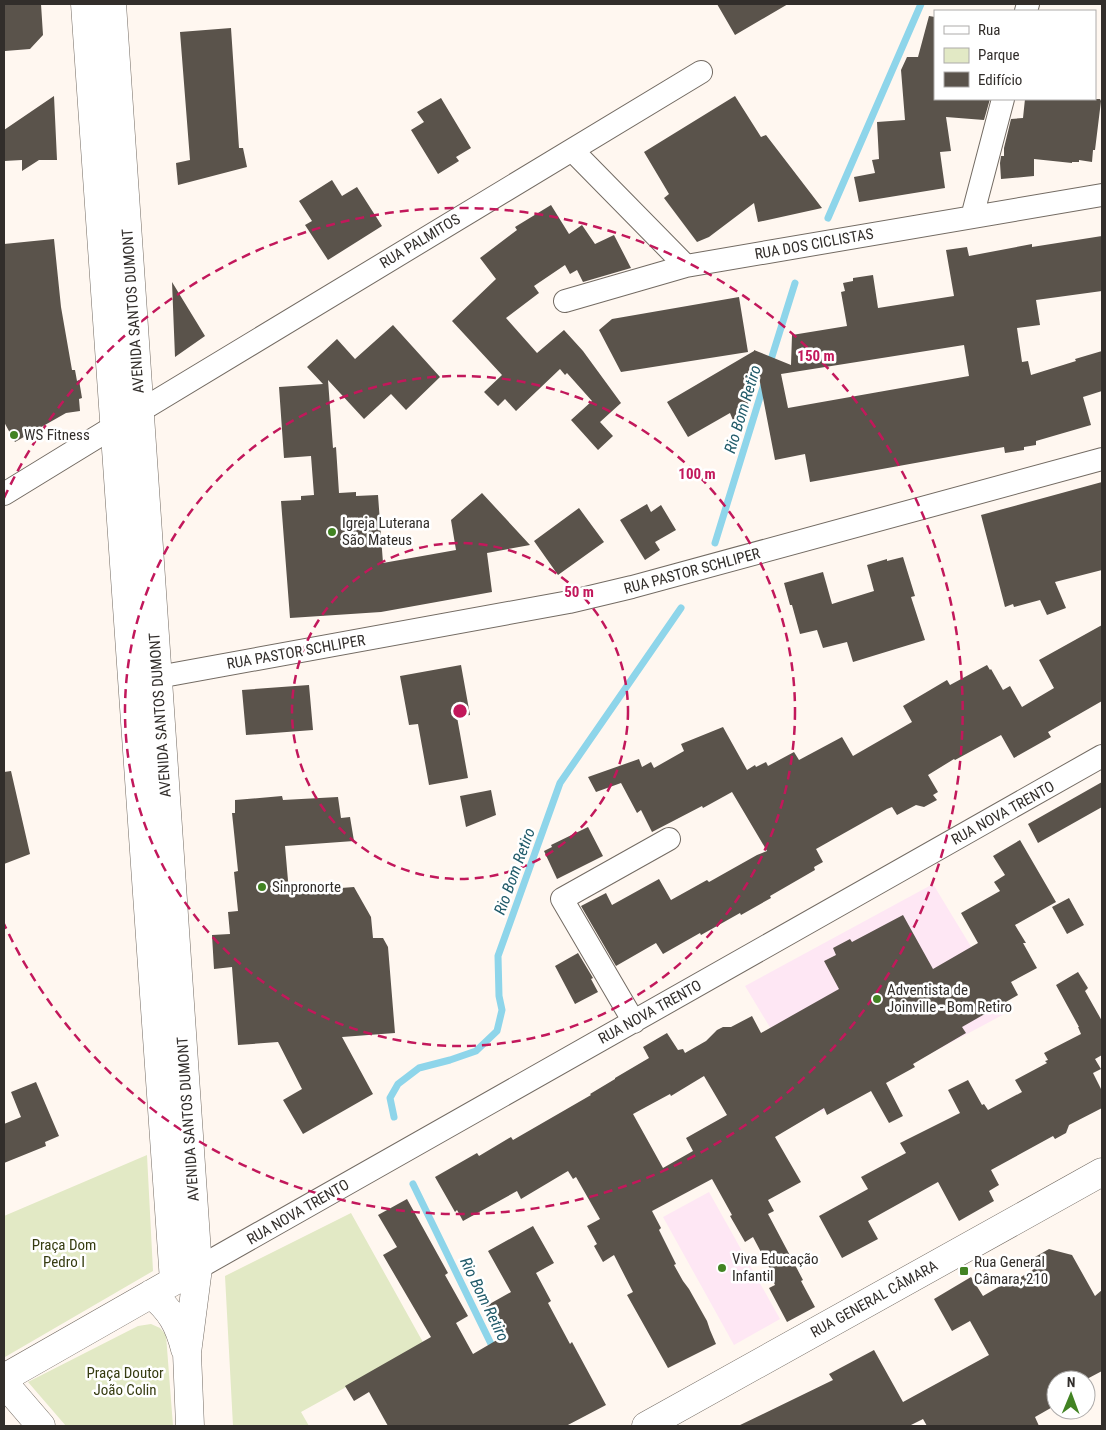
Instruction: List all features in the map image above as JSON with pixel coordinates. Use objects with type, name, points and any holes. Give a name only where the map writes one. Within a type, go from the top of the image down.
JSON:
[{"type":"main road","name":"AVENIDA SANTOS DUMONT","points":[[86,4],[115,426],[163,1288]]},
{"type":"main road","name":"AVENIDA SANTOS DUMONT","points":[[112,4],[198,1268],[186,1353],[190,1426]]},
{"type":"main road","name":"RUA GENERAL CÂMARA","points":[[646,1426],[1102,1172]]},
{"type":"main road","points":[[163,1288],[160,1301],[174,1317],[181,1332],[186,1353]]},
{"type":"main road","points":[[4,1378],[163,1288]]},
{"type":"main road","points":[[4,1383],[41,1426]]},
{"type":"street","name":"RUA PALMITOS","points":[[140,411],[701,72]]},
{"type":"street","points":[[972,217],[1003,100]]},
{"type":"street","points":[[572,150],[686,266]]},
{"type":"street","name":"RUA DOS CICLISTAS","points":[[565,301],[686,266],[1102,195]]},
{"type":"street","points":[[4,494],[115,426]]},
{"type":"street","name":"RUA PASTOR SCHLIPER","points":[[158,677],[569,602],[632,587],[1102,459]]},
{"type":"street","name":"RUA NOVA TRENTO","points":[[198,1268],[1102,756]]},
{"type":"street","points":[[634,1022],[562,899],[669,839]]},
{"type":"shaded area","name":"Adventista de Joinville - Bom Retiro","points":[[933,884],[1010,1011],[821,1112],[745,986]]},
{"type":"shaded area","name":"Viva Educação Infantil","points":[[709,1192],[780,1319],[734,1345],[663,1217]]},
{"type":"green space","name":"Praça Dom Pedro I","points":[[147,1155],[153,1271],[5,1357],[4,1216]]},
{"type":"green space","points":[[351,1213],[424,1344],[301,1412],[309,1426],[233,1426],[225,1276]]},
{"type":"green space","name":"Praça Doutor João Colin","points":[[151,1324],[160,1328],[166,1335],[173,1426],[66,1426],[28,1382],[138,1326]]},
{"type":"building","points":[[4,4],[41,4],[43,35],[30,49],[5,51]]},
{"type":"building","points":[[717,4],[788,4],[735,35]]},
{"type":"building","points":[[929,16],[934,17],[934,100],[990,100],[984,120],[946,117],[951,151],[940,152],[945,188],[859,202],[854,177],[875,173],[872,160],[879,159],[877,122],[905,120],[901,70],[907,57],[918,57]]},
{"type":"building","points":[[231,28],[239,148],[243,148],[247,167],[178,185],[176,163],[190,160],[180,32]]},
{"type":"building","points":[[54,96],[57,160],[39,160],[22,171],[22,160],[4,161],[4,130]]},
{"type":"building","points":[[735,96],[761,137],[766,135],[822,208],[758,222],[754,203],[709,237],[697,242],[664,198],[669,194],[644,152]]},
{"type":"building","points":[[441,98],[471,148],[456,157],[459,161],[438,174],[411,130],[424,122],[417,112]]},
{"type":"building","points":[[1100,99],[1092,162],[1079,160],[1079,162],[1072,163],[1034,159],[1034,176],[1001,179],[1001,156],[1004,156],[1011,119],[1023,118],[1025,100]]},
{"type":"building","points":[[332,180],[342,196],[357,187],[382,226],[328,260],[305,225],[312,221],[299,201]]},
{"type":"building","points":[[551,205],[569,234],[582,225],[595,244],[614,235],[631,268],[583,282],[577,270],[570,274],[565,265],[534,286],[539,293],[506,318],[537,353],[564,330],[583,351],[621,403],[600,422],[613,436],[598,450],[571,420],[592,401],[567,373],[565,375],[560,369],[516,411],[505,399],[498,406],[484,392],[502,375],[452,321],[496,279],[480,258],[517,230],[515,227]]},
{"type":"building","points":[[1102,236],[1102,291],[1036,300],[1040,325],[1017,328],[1022,362],[1028,361],[1031,375],[1102,351],[1102,391],[1083,397],[1091,425],[1036,441],[1036,445],[1024,447],[1024,450],[1005,453],[1004,447],[810,482],[805,454],[775,460],[759,377],[737,430],[730,413],[688,437],[667,402],[754,350],[791,365],[792,335],[847,326],[841,292],[845,291],[843,283],[853,281],[853,278],[873,275],[878,308],[954,296],[946,250],[967,247],[969,256],[1032,244],[1032,247]],"holes":[[[964,345],[969,376],[788,408],[781,374]]]},
{"type":"building","points":[[54,239],[61,307],[72,370],[75,370],[77,381],[79,380],[82,398],[79,399],[80,411],[66,413],[15,442],[4,422],[4,244]]},
{"type":"building","points":[[172,282],[205,336],[175,357]]},
{"type":"building","points":[[739,297],[748,352],[621,372],[599,330],[612,319]]},
{"type":"building","points":[[393,325],[440,377],[406,410],[391,394],[364,419],[328,380],[333,448],[336,447],[339,493],[356,492],[356,496],[378,495],[383,563],[456,550],[451,520],[482,493],[530,545],[487,553],[492,592],[381,612],[290,618],[281,501],[301,500],[301,496],[314,495],[311,456],[284,458],[279,387],[323,384],[307,367],[337,339],[355,359]]},
{"type":"building","points":[[1102,482],[1102,570],[1055,582],[1066,608],[1047,615],[1040,600],[1014,607],[1013,604],[1005,607],[981,515]]},
{"type":"building","points":[[647,504],[651,512],[661,505],[676,530],[655,542],[660,550],[645,560],[620,520]]},
{"type":"building","points":[[579,508],[604,542],[558,575],[534,541]]},
{"type":"building","points":[[903,557],[915,596],[911,597],[925,640],[853,662],[847,642],[823,648],[817,630],[800,634],[784,583],[823,572],[832,604],[874,591],[867,565],[887,559],[887,561]]},
{"type":"building","points":[[1102,625],[1102,701],[1048,732],[1051,737],[1014,758],[1001,735],[954,759],[928,775],[938,792],[933,795],[937,800],[924,807],[916,805],[897,815],[892,807],[887,809],[816,849],[823,862],[814,867],[815,870],[770,896],[771,898],[701,935],[700,933],[663,954],[656,943],[616,966],[581,906],[606,893],[612,905],[659,879],[671,900],[767,851],[732,792],[652,832],[641,810],[637,813],[621,783],[596,792],[588,777],[639,759],[642,767],[651,762],[654,768],[684,751],[681,744],[723,727],[747,770],[755,765],[756,767],[766,762],[768,766],[794,752],[799,760],[842,737],[853,756],[912,722],[903,706],[947,680],[950,685],[987,665],[1003,690],[1010,686],[1022,707],[1054,688],[1039,660]]},
{"type":"building","points":[[461,665],[470,715],[457,717],[468,778],[429,785],[418,724],[409,725],[400,676]]},
{"type":"building","points":[[309,685],[313,730],[246,735],[242,690]]},
{"type":"building","points":[[11,771],[30,854],[4,864],[4,772]]},
{"type":"building","points":[[1102,782],[1102,807],[1038,843],[1028,824]]},
{"type":"building","points":[[491,790],[496,815],[466,827],[460,796]]},
{"type":"building","points":[[282,796],[283,800],[338,797],[341,818],[350,817],[354,841],[285,846],[289,892],[354,887],[371,917],[373,938],[383,938],[388,947],[395,1033],[342,1037],[373,1094],[303,1134],[283,1100],[302,1089],[278,1042],[238,1045],[232,967],[214,969],[212,935],[230,934],[228,912],[238,911],[234,872],[238,871],[232,813],[235,813],[235,800]]},
{"type":"building","points":[[588,827],[603,856],[557,879],[544,851],[552,847],[551,845]]},
{"type":"building","points":[[1020,840],[1056,902],[1015,925],[1026,943],[1023,943],[1037,968],[1011,982],[1018,995],[962,1027],[966,1033],[913,1064],[915,1067],[886,1083],[903,1116],[889,1123],[871,1091],[827,1115],[824,1108],[775,1137],[801,1182],[768,1200],[774,1211],[768,1214],[815,1307],[787,1322],[769,1288],[775,1285],[769,1272],[771,1271],[753,1237],[745,1242],[712,1179],[652,1211],[676,1264],[674,1265],[707,1321],[716,1344],[668,1368],[627,1295],[633,1292],[614,1255],[603,1262],[594,1246],[597,1244],[587,1226],[600,1219],[576,1177],[573,1179],[568,1171],[521,1199],[517,1191],[463,1221],[457,1210],[455,1212],[435,1177],[477,1153],[479,1156],[511,1137],[513,1140],[591,1095],[649,1058],[643,1047],[667,1033],[678,1050],[683,1049],[685,1053],[706,1041],[717,1030],[723,1027],[731,1027],[752,1016],[761,1033],[839,989],[824,961],[836,955],[833,948],[850,939],[852,942],[903,915],[933,969],[978,943],[961,913],[1000,891],[994,882],[1005,875],[993,856]],"holes":[[[704,1076],[727,1115],[686,1138],[693,1151],[663,1168],[633,1114],[670,1094],[671,1096]]]},
{"type":"building","points":[[1069,898],[1084,925],[1067,934],[1052,907]]},
{"type":"building","points":[[578,953],[593,978],[591,979],[598,992],[575,1004],[555,966]]},
{"type":"building","points":[[1078,972],[1088,988],[1085,991],[1102,1021],[1102,1055],[1095,1059],[1101,1069],[1093,1073],[1102,1091],[1102,1108],[1069,1125],[1066,1133],[1055,1139],[1053,1136],[991,1170],[999,1185],[989,1191],[994,1201],[959,1221],[938,1182],[868,1221],[878,1239],[842,1258],[819,1216],[868,1189],[861,1177],[906,1153],[900,1143],[960,1113],[948,1090],[968,1080],[982,1105],[984,1104],[988,1110],[1022,1092],[1015,1080],[1047,1063],[1045,1061],[1048,1060],[1044,1053],[1081,1034],[1056,985]]},
{"type":"building","points":[[36,1082],[59,1136],[45,1142],[46,1146],[4,1163],[4,1124],[21,1117],[11,1092]]},
{"type":"building","points":[[407,1199],[448,1273],[445,1275],[468,1316],[456,1323],[473,1354],[502,1337],[486,1306],[511,1292],[488,1251],[533,1226],[554,1263],[536,1273],[551,1301],[548,1303],[570,1344],[572,1342],[606,1405],[566,1426],[388,1426],[369,1392],[354,1401],[345,1386],[431,1337],[383,1255],[397,1247],[378,1215]]},
{"type":"building","points":[[1049,1249],[1072,1255],[1095,1296],[1102,1290],[1102,1371],[1096,1374],[1096,1370],[1046,1370],[1046,1411],[1035,1417],[1039,1426],[927,1426],[923,1419],[909,1426],[738,1426],[833,1380],[829,1374],[874,1350],[903,1402],[989,1355],[970,1321],[952,1331],[934,1299],[971,1277],[983,1296],[1002,1285],[1004,1287],[1033,1270],[1028,1261]]},
{"type":"waterway","name":"Rio Bom Retiro","points":[[828,218],[921,4]]},
{"type":"waterway","name":"Rio Bom Retiro","points":[[769,366],[795,283]]},
{"type":"waterway","name":"Rio Bom Retiro","points":[[715,543],[764,384]]},
{"type":"waterway","name":"Rio Bom Retiro","points":[[394,1117],[390,1098],[398,1084],[419,1068],[476,1051],[497,1031],[502,1010],[499,996],[498,956],[560,783],[681,608]]},
{"type":"waterway","name":"Rio Bom Retiro","points":[[413,1184],[494,1350]]},
{"type":"place","name":"WS Fitness","points":[[14,435]]},
{"type":"place","name":"Igreja Luterana São Mateus","points":[[332,532]]},
{"type":"place","name":"Sinpronorte","points":[[262,887]]},
{"type":"place","name":"Adventista de Joinville - Bom Retiro","points":[[877,999]]},
{"type":"place","name":"Viva Educação Infantil","points":[[722,1268]]},
{"type":"place","name":"Rua General Câmara, 210","points":[[964,1271]]}]
